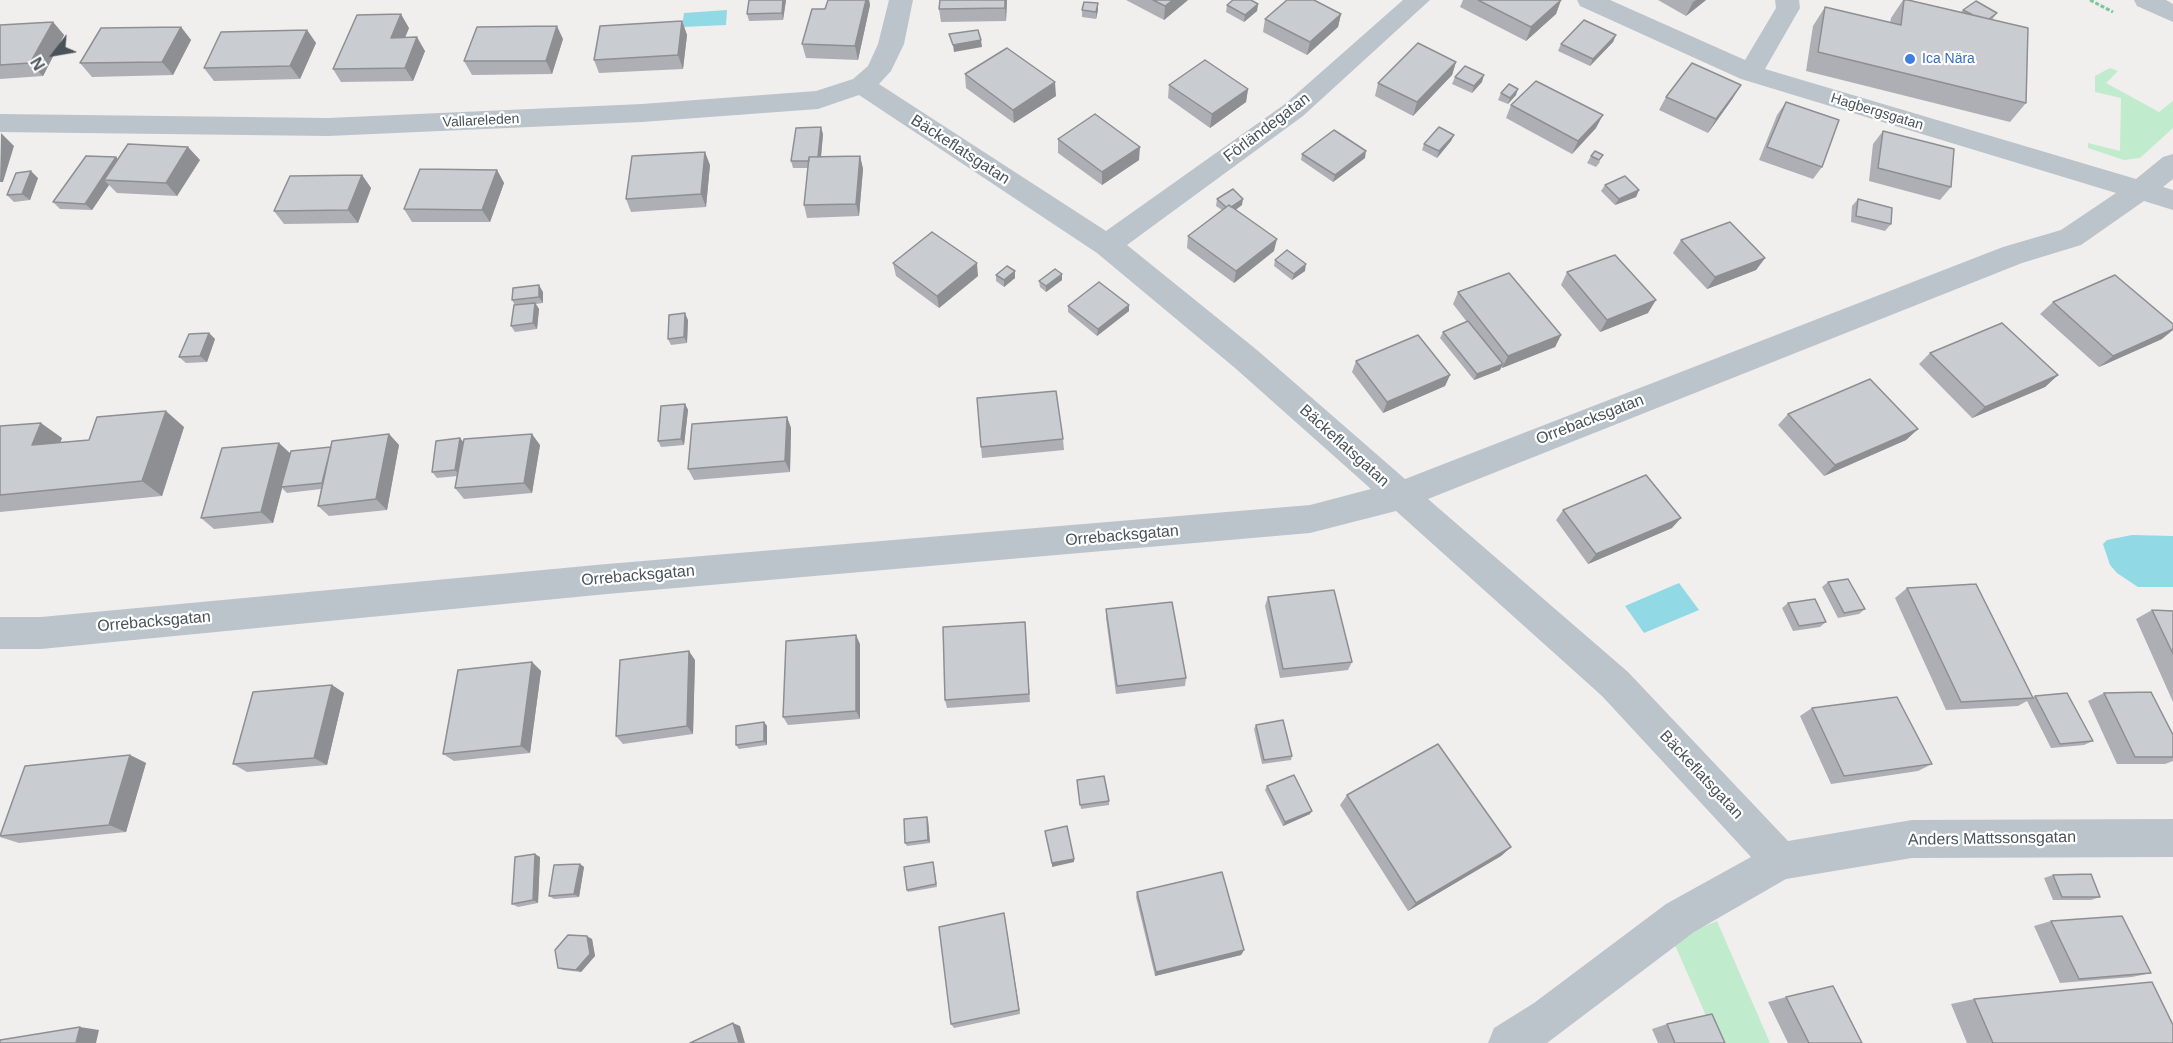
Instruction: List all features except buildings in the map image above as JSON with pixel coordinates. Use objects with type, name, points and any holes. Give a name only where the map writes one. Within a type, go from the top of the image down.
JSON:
[{"type":"street","name":"Vallareleden","points":[[0,123],[328,127],[448,123],[818,100],[862,85],[878,71],[891,44],[901,0]]},
{"type":"street","name":"Förländegatan","points":[[1107,245],[1294,110],[1418,0]]},
{"type":"street","name":"Hagbergsgatan","points":[[1589,0],[1750,73],[2173,201]]},
{"type":"street","points":[[1750,73],[1788,8],[1787,0]]},
{"type":"street","points":[[2146,0],[2173,14]]},
{"type":"street","name":"Bäckeflatsgatan","points":[[862,85],[1107,245],[1245,359],[1615,684],[1781,861]]},
{"type":"street","name":"Orrebacksgatan","points":[[0,633],[41,633],[607,579],[1310,519],[1399,496],[2013,255],[2071,238],[2139,191],[2173,164]]},
{"type":"street","name":"Anders Mattssonsgatan","points":[[1509,1043],[1549,1018],[1680,918],[1781,861],[1912,839],[2173,838]]},
{"type":"green space","points":[[2110,68],[2118,71],[2106,83],[2159,112],[2173,101],[2173,128],[2140,158],[2124,160],[2088,148],[2088,143],[2120,151],[2121,98],[2095,92],[2095,76]]},
{"type":"green space","points":[[1717,921],[1770,1043],[1718,1043],[1675,945],[1698,929]]},
{"type":"water","points":[[727,10],[726,25],[682,27],[684,13]]},
{"type":"water","points":[[2132,535],[2173,536],[2173,587],[2138,587],[2117,573],[2110,565],[2103,544],[2107,540]]},
{"type":"water","points":[[1679,583],[1699,610],[1644,633],[1625,606]]},
{"type":"place","name":"Ica Nära","points":[[1910,59]]}]
